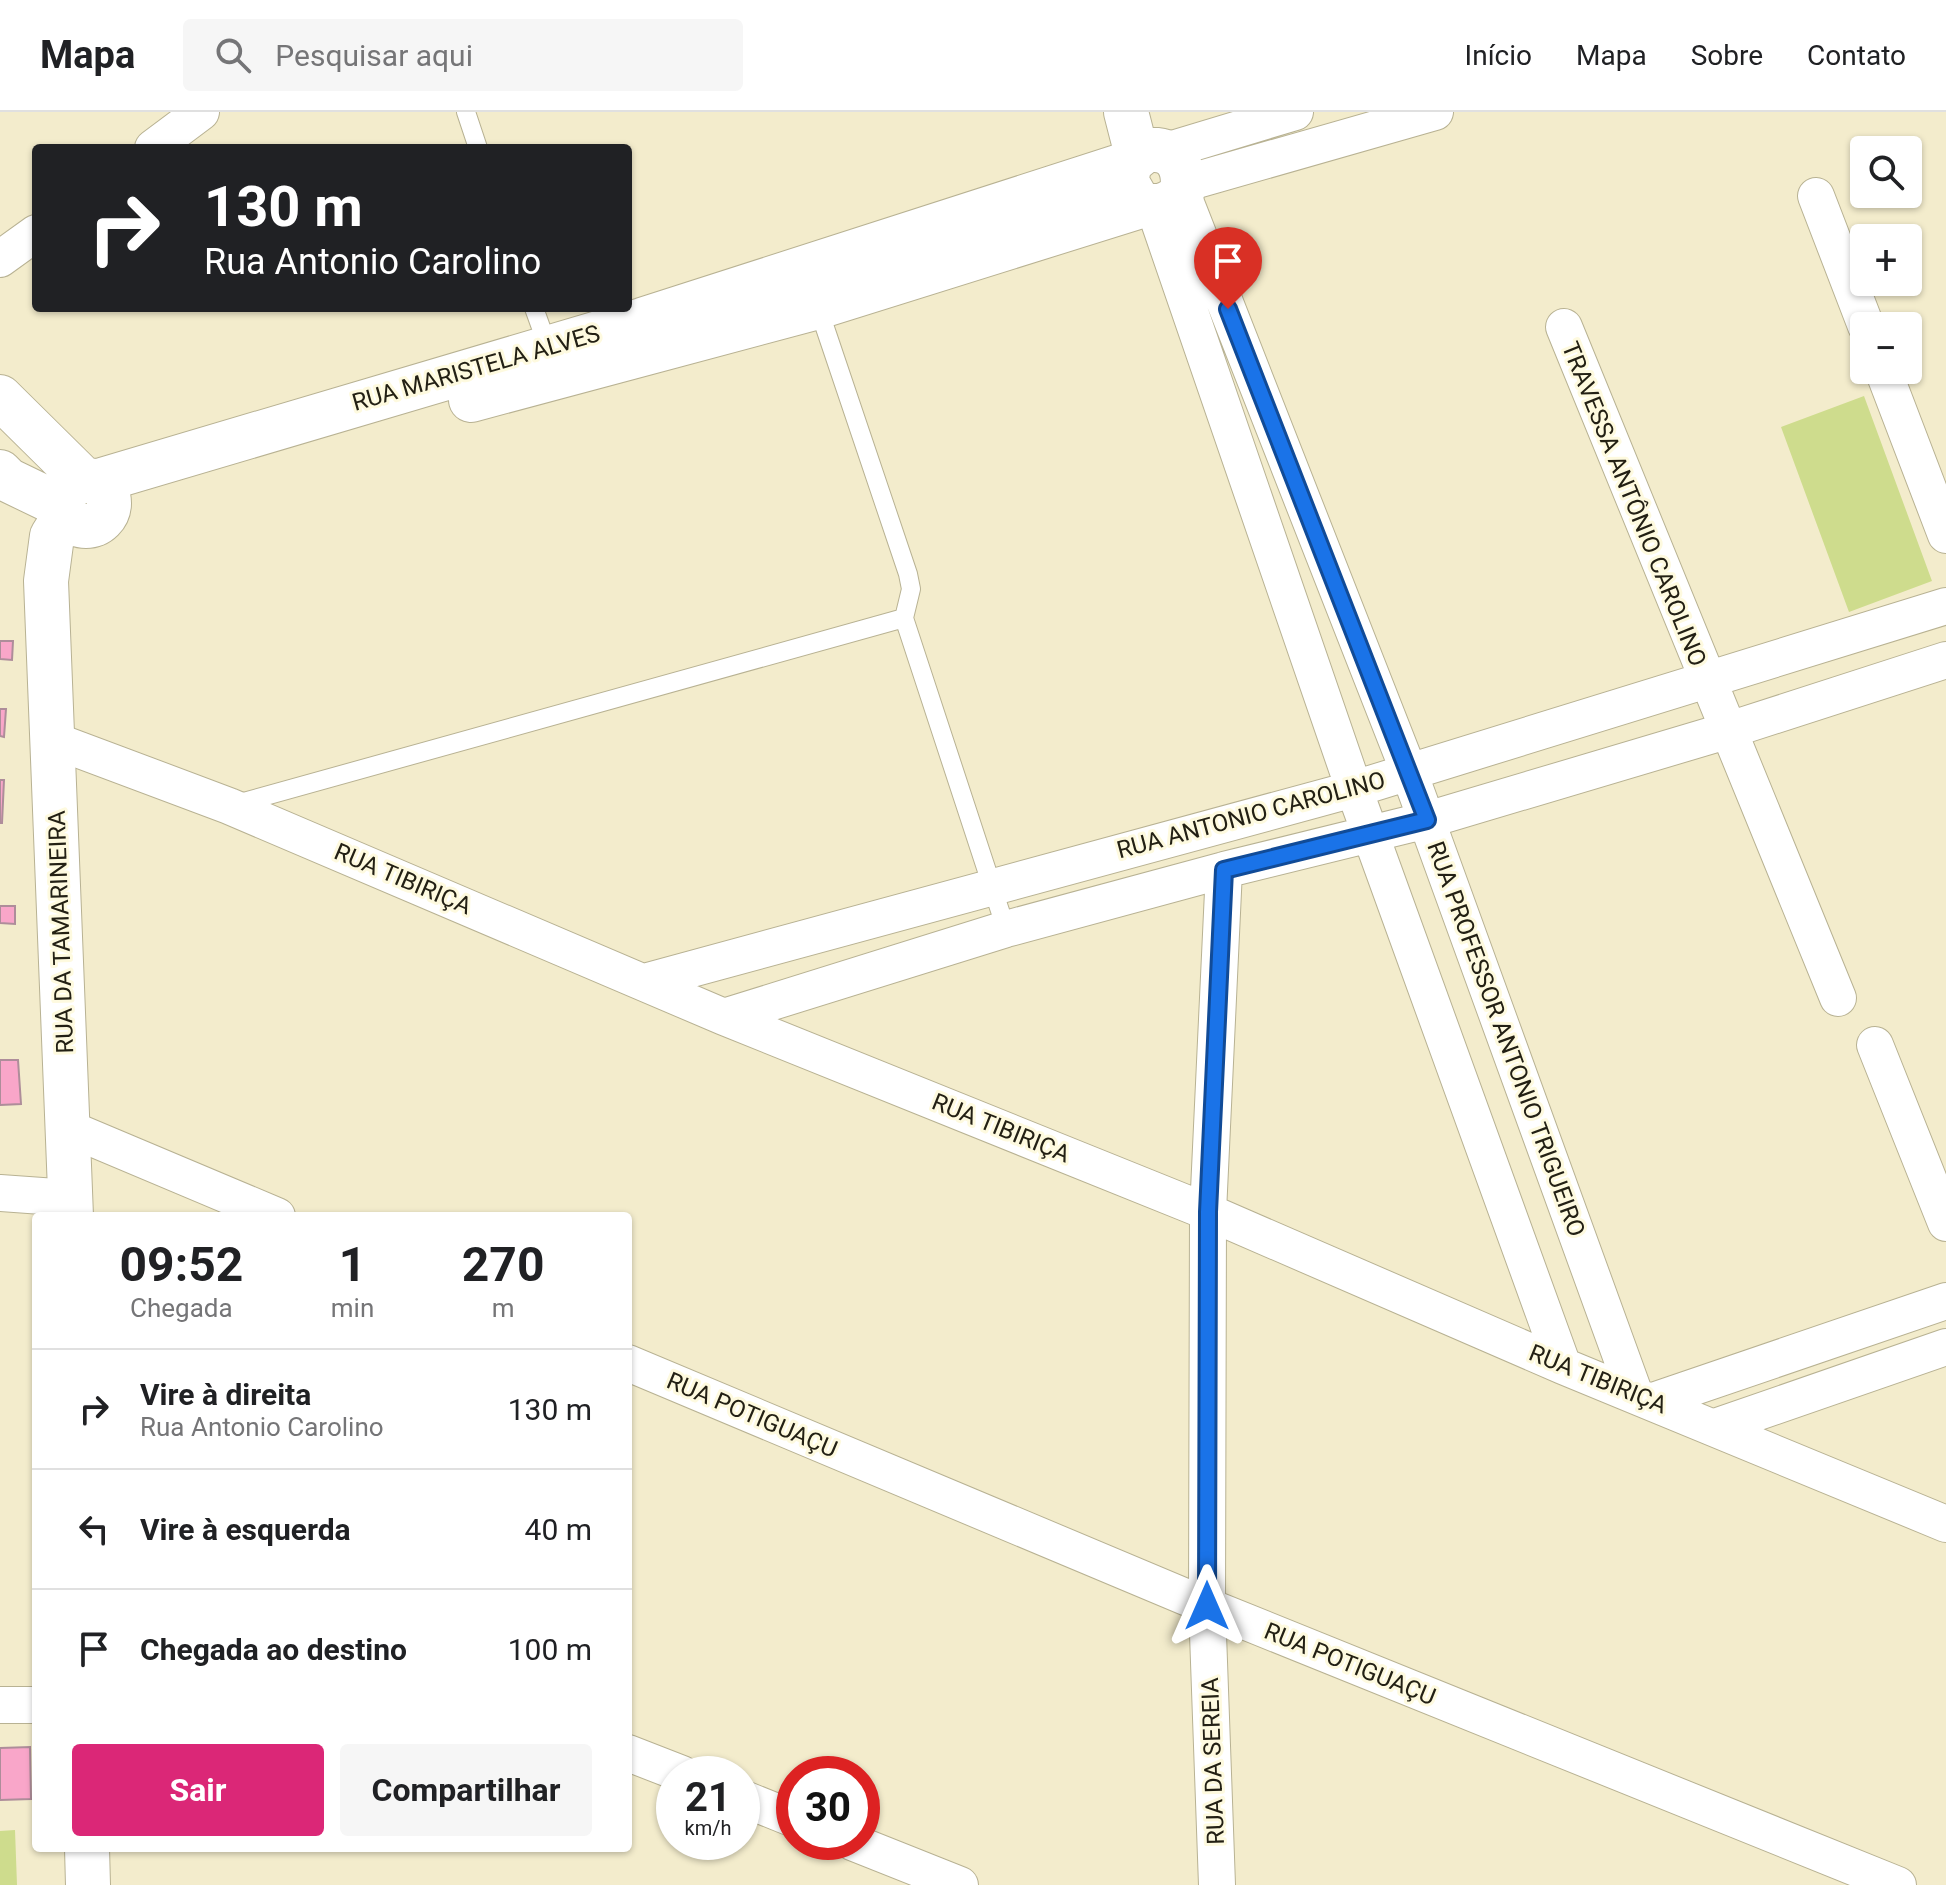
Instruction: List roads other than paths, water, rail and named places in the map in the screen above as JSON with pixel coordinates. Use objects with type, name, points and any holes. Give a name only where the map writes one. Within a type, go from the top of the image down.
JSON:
[{"type":"street","points":[[158,144],[201,112]]},
{"type":"street","name":"RUA PROFESSOR ANTONIO TRIGUEIRO","points":[[1126,112],[1155,169],[1409,772],[1644,1398]]},
{"type":"street","name":"RUA MARISTELA ALVES","points":[[83,501],[818,307],[1295,112]]},
{"type":"street","name":"RUA MARISTELA ALVES","points":[[632,304],[1155,169],[1435,112]]},
{"type":"street","name":"RUA PROFESSOR ANTONIO TRIGUEIRO","points":[[1155,169],[1354,789],[1563,1366]]},
{"type":"street","points":[[1816,196],[1861,312]]},
{"type":"street","points":[[0,259],[32,236]]},
{"type":"street","name":"RUA MARISTELA ALVES","points":[[83,501],[541,327],[599,312]]},
{"type":"street","name":"TRAVESSA ANTÔNIO CAROLINO","points":[[1564,327],[1705,681],[1838,998]]},
{"type":"street","points":[[1888,384],[1946,535]]},
{"type":"street","points":[[0,397],[83,501]]},
{"type":"street","points":[[0,472],[8,480],[83,501]]},
{"type":"street","name":"RUA DA TAMARINEIRA","points":[[71,1207],[51,648],[83,501]]},
{"type":"street","name":"RUA ANTONIO CAROLINO","points":[[644,982],[992,884],[1354,789],[1946,606]]},
{"type":"street","name":"RUA ANTONIO CAROLINO","points":[[724,1017],[1006,929],[1224,870],[1427,820],[1726,731],[1946,660]]},
{"type":"street","name":"RUA TIBIRIÇA","points":[[53,740],[229,806],[724,1017],[1208,1212],[1563,1366],[1946,1524]]},
{"type":"street","name":"RUA DA SEREIA","points":[[1217,1885],[1207,1606],[1208,1212],[1224,870]]},
{"type":"street","points":[[1875,1045],[1946,1223]]},
{"type":"street","points":[[68,1128],[268,1212]]},
{"type":"street","points":[[0,1193],[71,1207]]},
{"type":"street","points":[[1644,1398],[1946,1301]]},
{"type":"street","points":[[1715,1427],[1946,1347]]},
{"type":"street","name":"RUA POTIGUAÇU","points":[[632,1365],[1207,1606],[1898,1885]]},
{"type":"street","points":[[0,1705],[32,1705]]},
{"type":"street","points":[[632,1755],[656,1764]]},
{"type":"street","points":[[87,1852],[88,1885]]},
{"type":"street","points":[[880,1853],[960,1885]]},
{"type":"lane","points":[[466,112],[477,144]]},
{"type":"lane","points":[[818,307],[908,574],[911,589],[904,618],[1006,929]]},
{"type":"lane","points":[[229,806],[904,618]]}]
